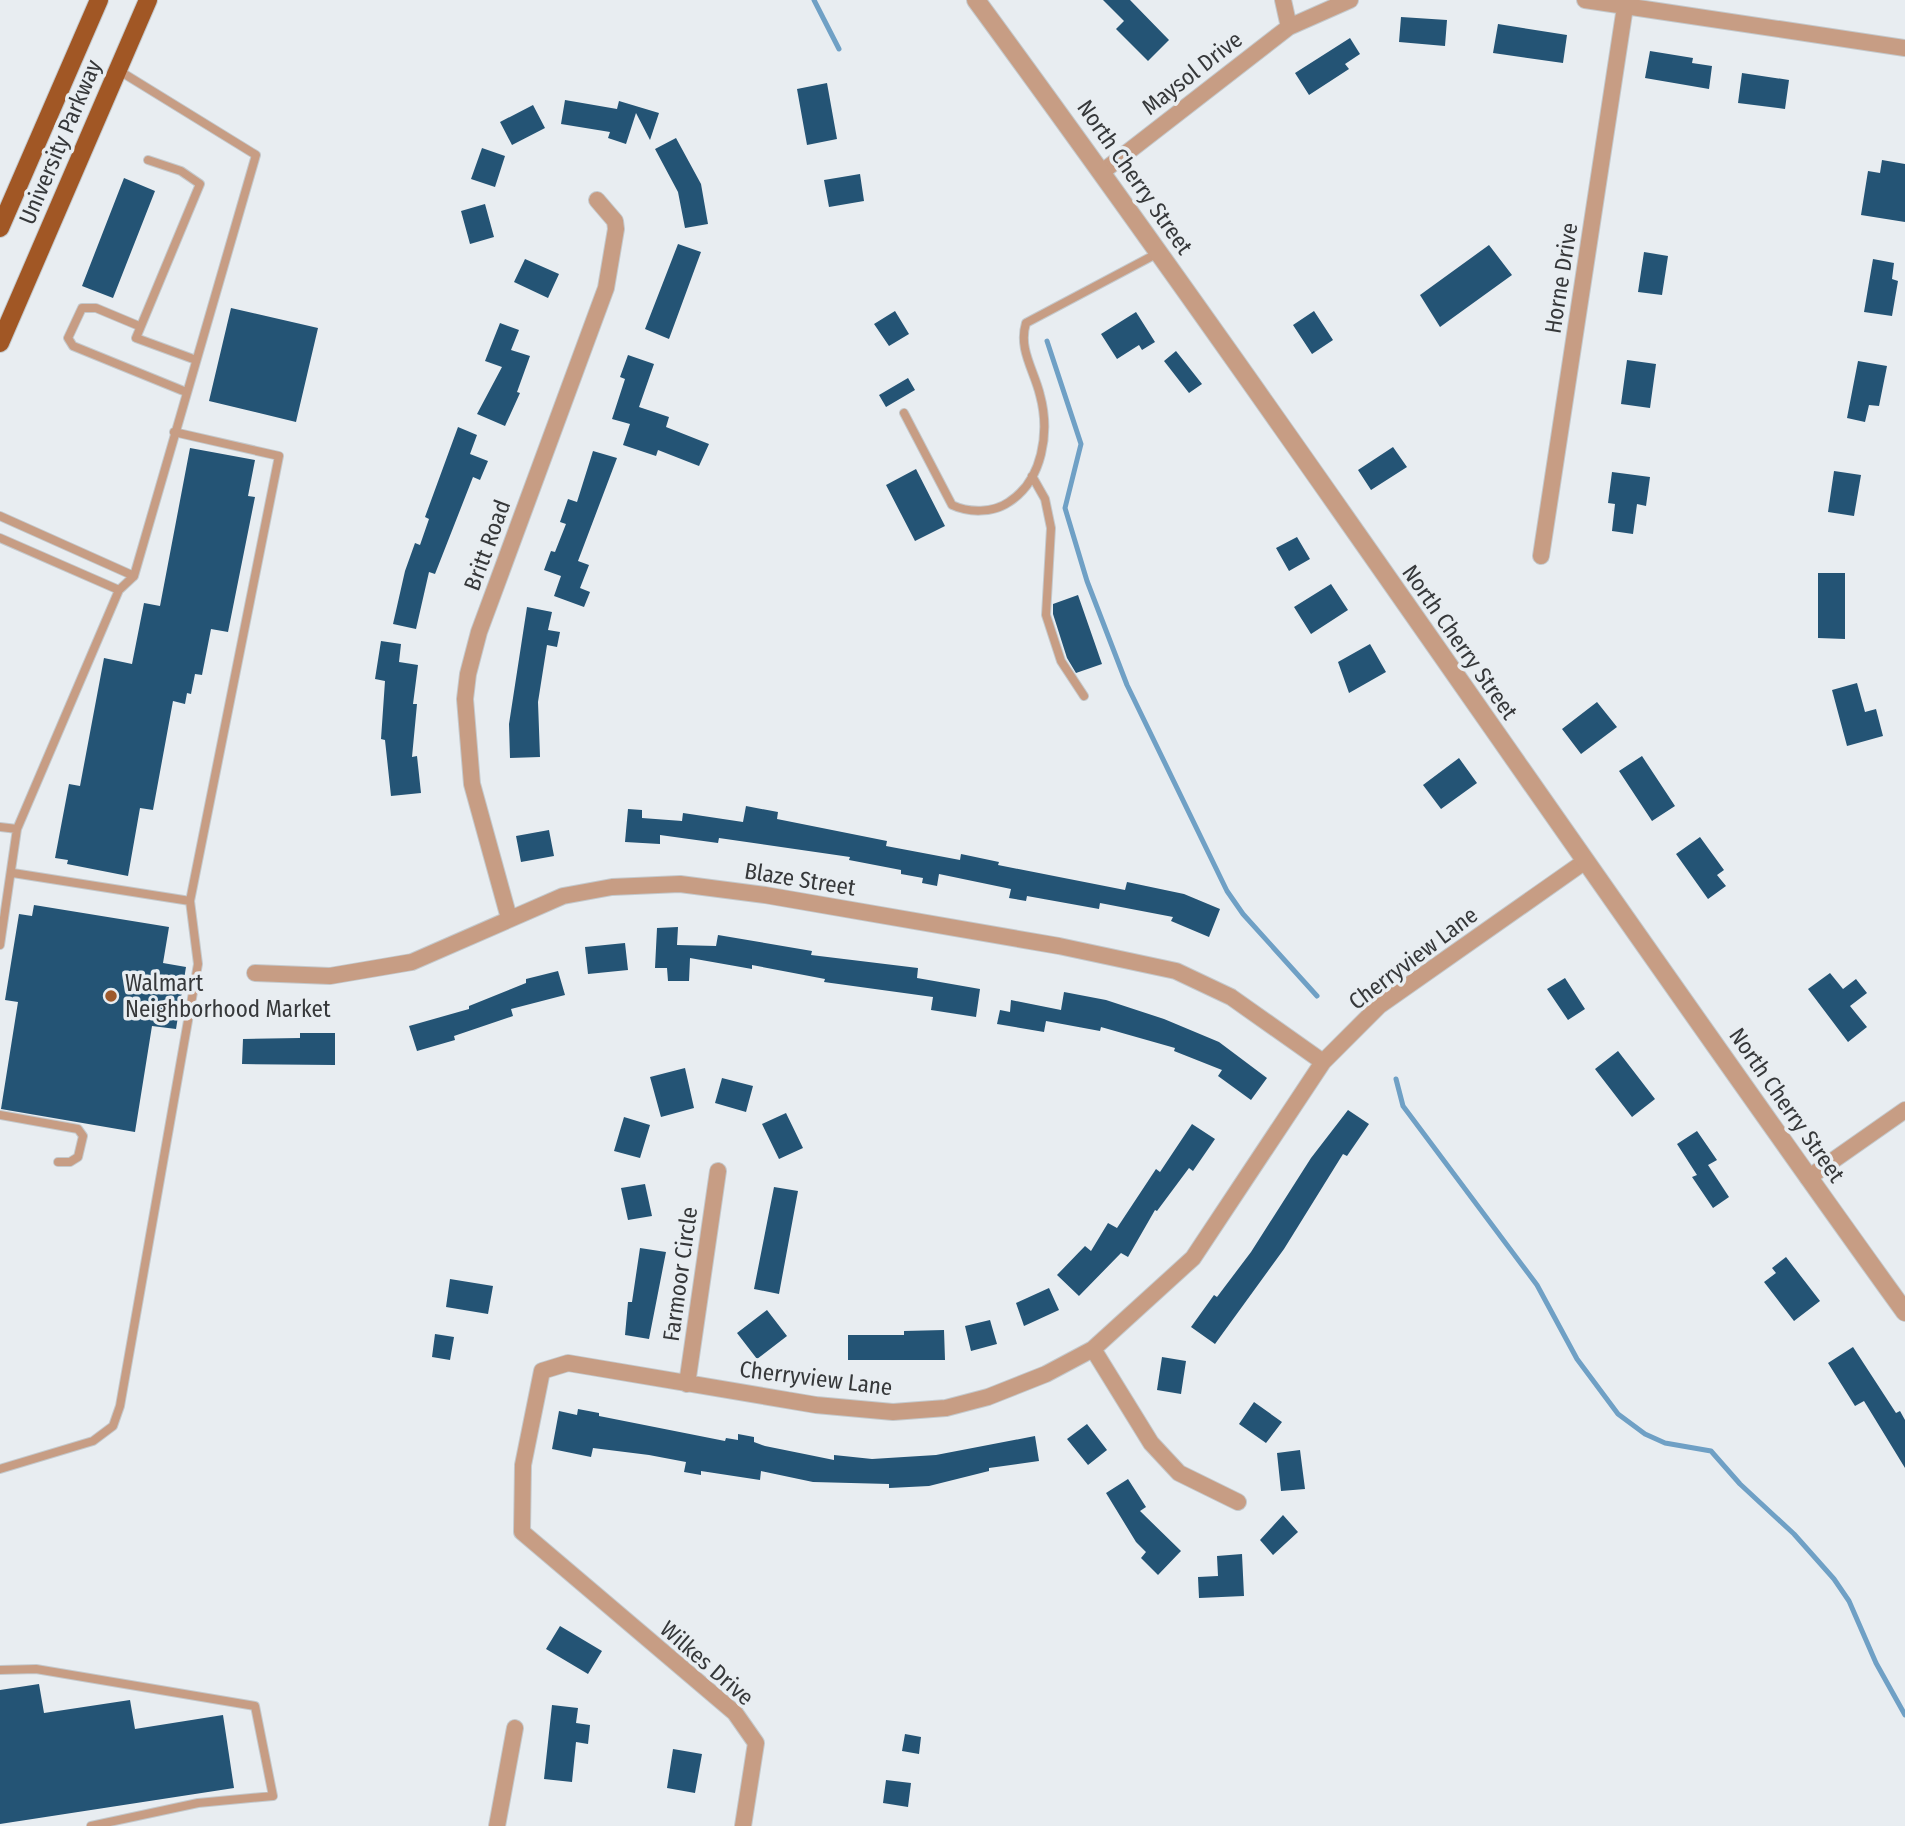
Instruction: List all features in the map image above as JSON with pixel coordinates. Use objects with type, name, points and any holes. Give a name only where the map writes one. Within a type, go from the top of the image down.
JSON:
[{"type":"main road","name":"University Parkway","points":[[0,228],[99,0]]},
{"type":"main road","name":"University Parkway","points":[[0,343],[148,0]]},
{"type":"street","name":"North Cherry Street","points":[[976,0],[1102,172],[1584,862],[1905,1312]]},
{"type":"street","points":[[1283,0],[1289,27]]},
{"type":"street","name":"Maysol Drive","points":[[1102,172],[1289,27],[1350,0]]},
{"type":"street","points":[[1585,0],[1905,48]]},
{"type":"street","name":"Horne Drive","points":[[1541,556],[1625,7]]},
{"type":"street","name":"Britt Road","points":[[509,918],[472,784],[465,699],[479,632],[606,288],[616,229],[615,221],[597,200]]},
{"type":"street","name":"Cherryview Lane","points":[[624,1621],[522,1532],[523,1465],[542,1371],[568,1363],[816,1405],[893,1412],[946,1408],[988,1397],[1046,1374],[1093,1349],[1123,1325],[1192,1258],[1323,1062],[1379,1006],[1584,862]]},
{"type":"street","name":"Blaze Street","points":[[255,973],[330,976],[412,962],[563,896],[612,887],[680,884],[765,895],[1059,946],[1176,971],[1231,997],[1323,1062]]},
{"type":"street","points":[[1808,1178],[1905,1110]]},
{"type":"street","name":"Farmoor Circle","points":[[687,1384],[718,1171]]},
{"type":"street","points":[[1093,1349],[1151,1443],[1179,1473],[1238,1502]]},
{"type":"street","name":"Wilkes Drive","points":[[624,1621],[735,1713],[756,1743],[743,1826]]},
{"type":"street","points":[[497,1826],[515,1728]]},
{"type":"lane","points":[[0,945],[18,829],[119,590],[134,576],[256,155],[118,70]]},
{"type":"lane","points":[[148,160],[181,171],[200,184],[136,338],[195,360]]},
{"type":"lane","points":[[904,413],[952,505],[961,509],[991,510],[1007,504],[1032,476],[1045,440],[1045,418],[1040,394],[1023,347],[1022,335],[1026,323],[1158,253]]},
{"type":"lane","points":[[139,326],[96,308],[82,308],[68,338],[73,346],[186,391]]},
{"type":"lane","points":[[0,1469],[93,1441],[113,1426],[120,1406],[198,964],[190,901],[279,456],[174,432]]},
{"type":"lane","points":[[1032,476],[1045,499],[1051,528],[1046,615],[1061,661],[1084,696]]},
{"type":"lane","points":[[0,516],[134,576]]},
{"type":"lane","points":[[0,538],[119,590]]},
{"type":"lane","points":[[0,827],[18,829]]},
{"type":"lane","points":[[13,873],[190,901]]},
{"type":"lane","points":[[0,1115],[78,1129],[83,1136],[78,1157],[70,1162],[58,1163]]},
{"type":"lane","points":[[0,1670],[36,1670],[255,1706],[273,1796],[198,1803],[91,1826]]},
{"type":"building","points":[[1103,0],[1130,0],[1169,40],[1148,61],[1116,29],[1124,21]]},
{"type":"building","points":[[1401,17],[1447,20],[1445,46],[1399,42]]},
{"type":"building","points":[[1498,24],[1567,35],[1563,63],[1493,53]]},
{"type":"building","points":[[1350,38],[1360,54],[1345,64],[1349,69],[1309,95],[1295,73]]},
{"type":"building","points":[[1650,51],[1693,58],[1692,63],[1712,66],[1709,89],[1645,78]]},
{"type":"building","points":[[1742,73],[1789,80],[1785,109],[1738,103]]},
{"type":"building","points":[[827,83],[837,139],[807,145],[797,89]]},
{"type":"building","points":[[565,100],[617,109],[619,101],[659,113],[650,140],[636,113],[626,144],[608,138],[610,132],[561,124]]},
{"type":"building","points":[[533,105],[545,128],[512,145],[500,122]]},
{"type":"building","points":[[676,138],[701,184],[708,224],[685,228],[678,192],[655,149]]},
{"type":"building","points":[[482,148],[505,156],[495,187],[471,179]]},
{"type":"building","points":[[1882,160],[1905,164],[1905,222],[1861,215],[1868,171],[1880,173]]},
{"type":"building","points":[[860,174],[864,201],[829,207],[824,180]]},
{"type":"building","points":[[124,178],[155,191],[113,298],[82,286]]},
{"type":"building","points":[[485,204],[494,237],[470,244],[461,211]]},
{"type":"building","points":[[678,244],[701,252],[669,339],[645,329]]},
{"type":"building","points":[[1489,245],[1512,275],[1440,327],[1420,295]]},
{"type":"building","points":[[1644,252],[1668,256],[1662,295],[1638,292]]},
{"type":"building","points":[[525,259],[559,274],[548,298],[514,282]]},
{"type":"building","points":[[1873,259],[1894,263],[1892,279],[1898,281],[1892,316],[1864,312]]},
{"type":"building","points":[[231,308],[318,328],[296,422],[209,401]]},
{"type":"building","points":[[895,311],[909,334],[889,346],[874,324]]},
{"type":"building","points":[[1314,311],[1333,340],[1312,354],[1293,325]]},
{"type":"building","points":[[1136,312],[1155,342],[1142,350],[1139,345],[1117,359],[1101,334]]},
{"type":"building","points":[[500,323],[519,330],[511,350],[530,356],[517,392],[520,393],[505,426],[477,414],[502,367],[485,361]]},
{"type":"building","points":[[1176,351],[1202,384],[1189,393],[1164,361]]},
{"type":"building","points":[[628,355],[654,364],[639,407],[669,417],[666,427],[709,444],[699,466],[658,450],[656,456],[623,445],[630,424],[612,419],[625,379],[620,377]]},
{"type":"building","points":[[1627,360],[1656,364],[1650,408],[1621,404]]},
{"type":"building","points":[[1858,361],[1887,366],[1879,406],[1869,405],[1865,422],[1847,418]]},
{"type":"building","points":[[908,378],[915,390],[886,407],[879,395]]},
{"type":"building","points":[[458,427],[477,435],[470,454],[488,461],[480,480],[473,477],[435,574],[429,572],[416,629],[393,624],[405,571],[415,543],[420,545],[429,519],[425,517]]},
{"type":"building","points":[[1393,447],[1407,467],[1371,490],[1358,470]]},
{"type":"building","points":[[190,448],[255,460],[248,496],[255,497],[228,632],[211,629],[202,675],[195,674],[191,694],[187,693],[185,704],[173,701],[153,810],[140,808],[128,876],[67,864],[68,860],[55,858],[69,784],[80,786],[104,658],[132,664],[144,603],[160,606]]},
{"type":"building","points":[[593,451],[617,458],[578,561],[589,565],[580,588],[590,592],[584,607],[554,596],[561,576],[544,570],[551,551],[555,552],[566,524],[560,522],[568,499],[577,502]]},
{"type":"building","points":[[916,469],[945,526],[915,541],[886,485]]},
{"type":"building","points":[[1834,471],[1861,475],[1854,516],[1828,512]]},
{"type":"building","points":[[1612,472],[1650,477],[1646,506],[1637,504],[1633,534],[1612,531],[1615,504],[1608,503]]},
{"type":"building","points":[[1297,537],[1310,559],[1289,571],[1276,548]]},
{"type":"building","points":[[1818,573],[1845,573],[1845,639],[1818,638]]},
{"type":"building","points":[[1331,584],[1348,610],[1311,634],[1294,607]]},
{"type":"building","points":[[1078,595],[1102,664],[1076,673],[1067,658],[1053,614],[1053,604]]},
{"type":"building","points":[[527,607],[552,612],[548,630],[560,632],[557,647],[547,645],[538,702],[540,757],[510,758],[509,724]]},
{"type":"building","points":[[381,641],[401,644],[399,662],[418,665],[413,704],[417,704],[412,757],[417,756],[421,793],[391,796],[385,740],[381,739],[385,681],[375,679]]},
{"type":"building","points":[[1370,644],[1386,672],[1349,693],[1338,662]]},
{"type":"building","points":[[1857,683],[1865,712],[1876,709],[1883,736],[1847,746],[1832,690]]},
{"type":"building","points":[[1597,702],[1617,727],[1581,754],[1562,729]]},
{"type":"building","points":[[1642,756],[1675,806],[1652,821],[1619,771]]},
{"type":"building","points":[[1459,758],[1477,783],[1441,809],[1423,785]]},
{"type":"building","points":[[746,806],[778,812],[777,819],[887,841],[886,846],[960,860],[961,854],[999,862],[998,865],[1125,890],[1127,882],[1184,894],[1220,909],[1209,937],[1171,921],[1173,917],[1100,903],[1099,909],[1027,896],[1026,901],[1009,898],[1011,889],[939,874],[937,886],[922,883],[923,878],[901,874],[901,870],[849,860],[850,857],[719,838],[718,843],[660,835],[660,844],[625,842],[628,809],[642,810],[642,818],[682,821],[683,813],[743,822]]},
{"type":"building","points":[[549,830],[554,856],[521,862],[516,836]]},
{"type":"building","points":[[1700,837],[1724,870],[1717,875],[1726,886],[1708,899],[1676,854]]},
{"type":"building","points":[[34,905],[169,927],[163,963],[186,967],[176,1029],[152,1026],[135,1132],[1,1109],[18,1002],[5,1000],[19,914],[32,916]]},
{"type":"building","points":[[678,927],[677,945],[716,946],[718,935],[812,951],[811,955],[918,968],[917,978],[980,989],[976,1017],[931,1010],[933,997],[824,982],[825,979],[752,965],[752,969],[690,958],[689,981],[668,981],[667,968],[655,968],[657,928]]},
{"type":"building","points":[[625,943],[628,970],[588,974],[585,947]]},
{"type":"building","points":[[558,971],[565,995],[511,1009],[513,1016],[454,1036],[455,1040],[417,1051],[409,1026],[469,1009],[469,1006],[526,983],[526,979]]},
{"type":"building","points":[[1830,973],[1843,989],[1856,979],[1867,993],[1850,1006],[1867,1027],[1848,1042],[1808,989]]},
{"type":"building","points":[[1565,978],[1585,1009],[1568,1020],[1547,989]]},
{"type":"building","points":[[1064,992],[1106,1000],[1164,1019],[1219,1042],[1267,1078],[1251,1100],[1218,1076],[1222,1070],[1174,1051],[1175,1048],[1101,1027],[1100,1031],[1046,1021],[1044,1032],[997,1024],[1000,1010],[1010,1012],[1011,1000],[1061,1010]]},
{"type":"building","points":[[300,1033],[335,1033],[335,1065],[242,1064],[243,1039],[300,1038]]},
{"type":"building","points":[[1618,1051],[1655,1099],[1632,1117],[1595,1069]]},
{"type":"building","points":[[685,1068],[694,1108],[661,1117],[650,1077]]},
{"type":"building","points":[[722,1078],[753,1086],[746,1112],[715,1103]]},
{"type":"building","points":[[1348,1110],[1369,1124],[1347,1156],[1343,1154],[1284,1249],[1215,1344],[1191,1327],[1251,1252],[1311,1158]]},
{"type":"building","points":[[786,1113],[803,1148],[779,1159],[762,1124]]},
{"type":"building","points":[[624,1117],[650,1125],[640,1158],[614,1151]]},
{"type":"building","points":[[1192,1124],[1215,1139],[1193,1171],[1189,1168],[1157,1211],[1155,1210],[1128,1257],[1121,1253],[1079,1296],[1057,1275],[1085,1246],[1091,1251],[1108,1223],[1117,1228],[1156,1169],[1160,1172]]},
{"type":"building","points":[[1697,1131],[1717,1160],[1708,1165],[1729,1197],[1713,1208],[1692,1177],[1697,1175],[1677,1144]]},
{"type":"building","points":[[645,1184],[652,1216],[628,1220],[621,1188]]},
{"type":"building","points":[[774,1187],[798,1191],[779,1294],[754,1289]]},
{"type":"building","points":[[640,1248],[666,1252],[649,1339],[625,1335],[628,1302],[632,1302]]},
{"type":"building","points":[[1786,1257],[1820,1301],[1794,1321],[1764,1282],[1776,1273],[1772,1268]]},
{"type":"building","points":[[450,1279],[493,1286],[488,1314],[446,1307]]},
{"type":"building","points":[[1049,1288],[1059,1310],[1024,1326],[1016,1303]]},
{"type":"building","points":[[767,1310],[787,1336],[757,1359],[737,1333]]},
{"type":"building","points":[[990,1320],[997,1344],[971,1351],[965,1326]]},
{"type":"building","points":[[944,1330],[945,1360],[848,1360],[848,1335],[904,1335],[904,1331]]},
{"type":"building","points":[[435,1334],[454,1337],[450,1360],[432,1357]]},
{"type":"building","points":[[1853,1347],[1896,1413],[1900,1411],[1905,1420],[1905,1468],[1864,1401],[1855,1406],[1828,1363]]},
{"type":"building","points":[[1162,1357],[1186,1361],[1181,1394],[1157,1390]]},
{"type":"building","points":[[1254,1402],[1282,1422],[1266,1443],[1239,1424]]},
{"type":"building","points":[[578,1409],[599,1413],[599,1416],[725,1441],[726,1438],[738,1440],[738,1434],[754,1437],[754,1442],[765,1446],[834,1460],[834,1455],[872,1459],[936,1455],[1035,1436],[1039,1461],[989,1468],[989,1471],[929,1486],[889,1488],[889,1484],[813,1482],[761,1471],[760,1480],[701,1471],[701,1475],[684,1472],[686,1462],[649,1455],[593,1448],[591,1457],[552,1449],[559,1411],[577,1415]]},
{"type":"building","points":[[1087,1424],[1107,1450],[1088,1465],[1067,1439]]},
{"type":"building","points":[[1300,1450],[1305,1489],[1281,1491],[1277,1453]]},
{"type":"building","points":[[1128,1479],[1146,1507],[1140,1511],[1181,1551],[1158,1575],[1141,1558],[1146,1552],[1136,1542],[1106,1493]]},
{"type":"building","points":[[1283,1515],[1298,1532],[1273,1555],[1260,1540]]},
{"type":"building","points":[[1242,1554],[1244,1596],[1199,1598],[1198,1577],[1218,1576],[1217,1556]]},
{"type":"building","points":[[560,1626],[602,1651],[588,1674],[546,1649]]},
{"type":"building","points":[[39,1684],[44,1713],[130,1700],[135,1729],[223,1715],[234,1788],[0,1824],[0,1690]]},
{"type":"building","points":[[552,1705],[578,1708],[576,1723],[590,1725],[588,1744],[576,1742],[572,1782],[544,1779]]},
{"type":"building","points":[[905,1734],[921,1737],[919,1754],[902,1751]]},
{"type":"building","points":[[673,1749],[702,1754],[695,1793],[667,1788]]},
{"type":"building","points":[[886,1780],[911,1783],[908,1807],[883,1803]]},
{"type":"waterway","points":[[814,0],[839,49]]},
{"type":"waterway","points":[[1047,341],[1081,444],[1065,508],[1087,581],[1127,685],[1227,891],[1243,914],[1317,996]]},
{"type":"waterway","points":[[1396,1079],[1403,1106],[1537,1285],[1577,1359],[1618,1414],[1645,1434],[1665,1443],[1711,1451],[1740,1484],[1794,1534],[1834,1579],[1849,1601],[1876,1663],[1905,1715]]},
{"type":"place","name":"Walmart Neighborhood Market","points":[[111,996]]}]
